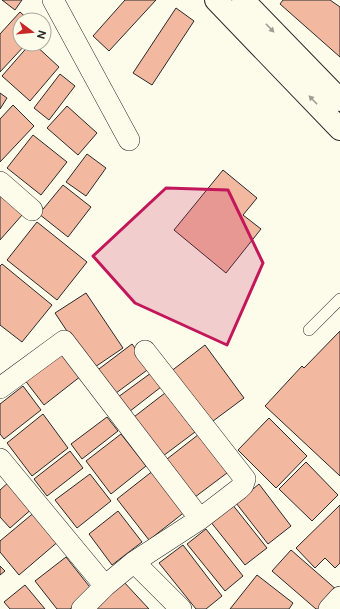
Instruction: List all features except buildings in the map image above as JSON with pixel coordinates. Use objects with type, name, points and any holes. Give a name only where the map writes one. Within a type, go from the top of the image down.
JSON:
[{"type":"street","points":[[53,0],[129,140]]},
{"type":"street","points":[[216,0],[340,129]]},
{"type":"street","points":[[252,4],[340,100]]},
{"type":"street","points":[[0,182],[32,210]]},
{"type":"street","points":[[0,388],[64,341],[200,519]]},
{"type":"street","points":[[82,609],[134,562],[200,519],[239,489],[243,485],[245,479],[145,351]]},
{"type":"street","points":[[0,459],[106,586]]},
{"type":"street","points":[[134,562],[181,609]]},
{"type":"street","points":[[329,609],[340,597]]},
{"type":"lane","points":[[309,330],[340,299]]},
{"type":"highlighted area","points":[[166,188],[228,190],[263,263],[227,345],[135,303],[93,256]]}]
